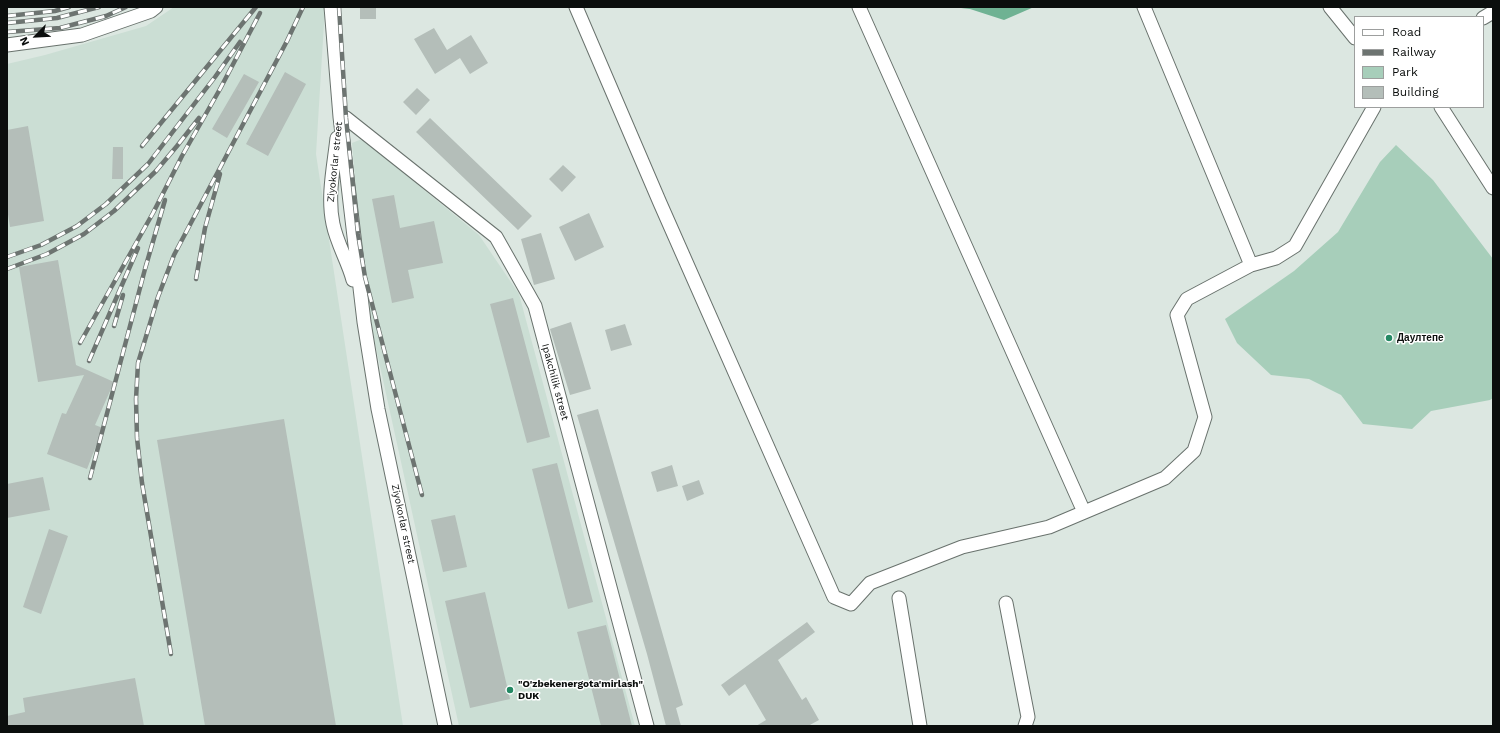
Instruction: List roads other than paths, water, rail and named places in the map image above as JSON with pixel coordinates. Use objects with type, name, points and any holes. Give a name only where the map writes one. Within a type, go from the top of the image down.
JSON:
[{"type":"street","points":[[7,45],[82,35],[150,11],[156,7]]},
{"type":"street","name":"Ziyokorlar street","points":[[331,7],[340,117],[364,322],[378,409],[445,726]]},
{"type":"street","points":[[576,7],[660,203],[834,597],[851,604],[870,583],[962,546],[1049,527],[1164,478],[1194,452],[1205,417],[1177,315],[1187,299],[1251,265],[1276,258],[1294,246],[1373,108]]},
{"type":"street","points":[[859,7],[1084,512]]},
{"type":"street","points":[[1144,7],[1251,265]]},
{"type":"street","points":[[1330,7],[1354,37]]},
{"type":"street","points":[[1484,17],[1493,12]]},
{"type":"street","points":[[1441,108],[1493,188]]},
{"type":"street","name":"Ziyokorlar street","points":[[340,117],[331,189],[332,216],[336,236],[350,268],[364,322]]},
{"type":"street","name":"Ipakchilik street","points":[[340,117],[346,118],[496,237],[535,306],[647,726]]},
{"type":"street","points":[[899,598],[920,726]]},
{"type":"street","points":[[1006,603],[1028,717],[1025,726]]},
{"type":"railway","points":[[7,16],[55,11],[69,7]]},
{"type":"railway","points":[[7,23],[57,18],[99,7]]},
{"type":"railway","points":[[7,32],[60,28],[106,16],[126,7]]},
{"type":"railway","points":[[142,146],[256,7]]},
{"type":"railway","points":[[171,654],[142,483],[137,438],[136,399],[138,363],[158,297],[174,255],[287,41],[303,7]]},
{"type":"railway","points":[[339,7],[346,118],[358,234],[365,277],[422,495]]},
{"type":"railway","points":[[80,343],[153,213],[182,156],[220,89],[260,13]]},
{"type":"railway","points":[[7,257],[41,245],[77,226],[106,204],[148,164],[240,42]]},
{"type":"railway","points":[[7,269],[47,254],[84,234],[114,211],[156,171],[199,118]]},
{"type":"railway","points":[[196,279],[205,228],[220,174]]},
{"type":"railway","points":[[90,478],[145,269],[165,200]]},
{"type":"railway","points":[[89,361],[138,248]]},
{"type":"railway","points":[[114,326],[123,295]]},
{"type":"place","name":"Даултепе","points":[[1389,338]]},
{"type":"place","name":"\"O'zbekenergota'mirlash\" DUK","points":[[510,690]]}]
